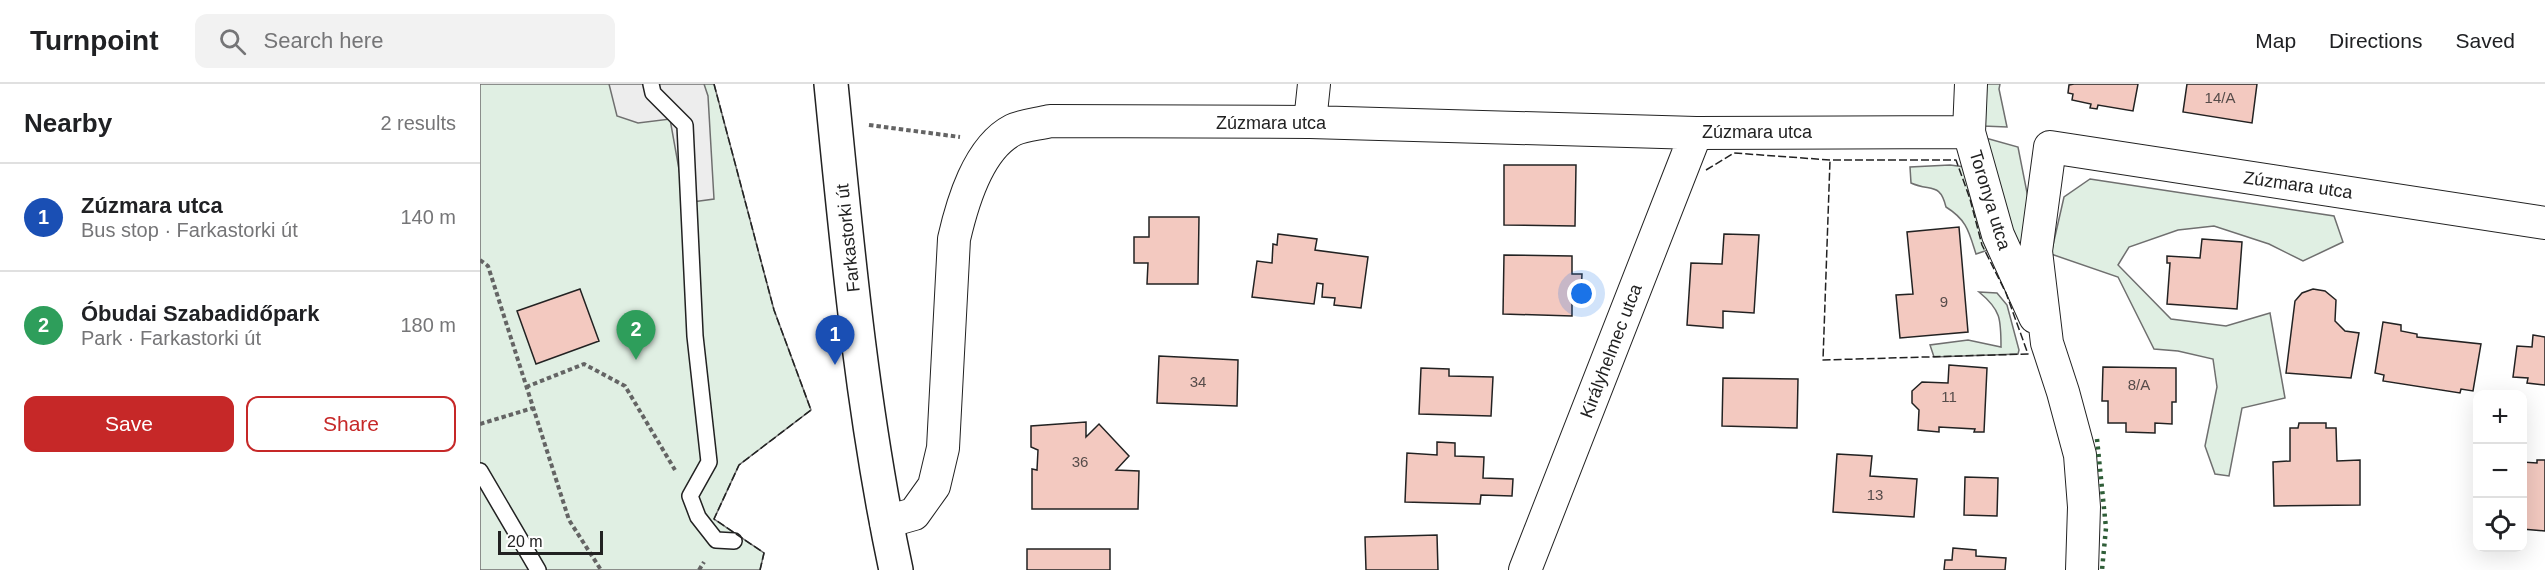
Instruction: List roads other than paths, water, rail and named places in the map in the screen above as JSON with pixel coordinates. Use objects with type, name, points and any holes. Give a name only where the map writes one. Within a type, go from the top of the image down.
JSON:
[{"type":"street","name":"Farkastorki út","points":[[831,84],[866,402],[896,570]]},
{"type":"street","points":[[1310,122],[1314,84]]},
{"type":"street","name":"Toronya utca","points":[[1971,84],[1969,132],[1998,235],[2047,343],[2080,455],[2084,507],[2082,570]]},
{"type":"street","name":"Zúzmara utca","points":[[886,522],[914,514],[934,486],[943,448],[954,239],[961,208],[974,174],[999,142],[1013,130],[1050,122],[1310,122],[1696,133],[1969,132]]},
{"type":"street","name":"Királyhelmec utca","points":[[1525,570],[1696,133]]},
{"type":"street","name":"Zúzmara utca","points":[[2050,147],[2545,223]]},
{"type":"street","name":"Toronya utca","points":[[2047,343],[2036,251],[2050,147]]},
{"type":"lane","points":[[651,84],[653,93],[685,125],[695,336],[710,462],[690,496],[698,517],[716,540],[734,541]]},
{"type":"lane","points":[[480,471],[538,570]]},
{"type":"place","name":"Óbudai Szabadidőpark","points":[[636,360]]},
{"type":"place","name":"Zúzmara utca","points":[[835,365]]}]
